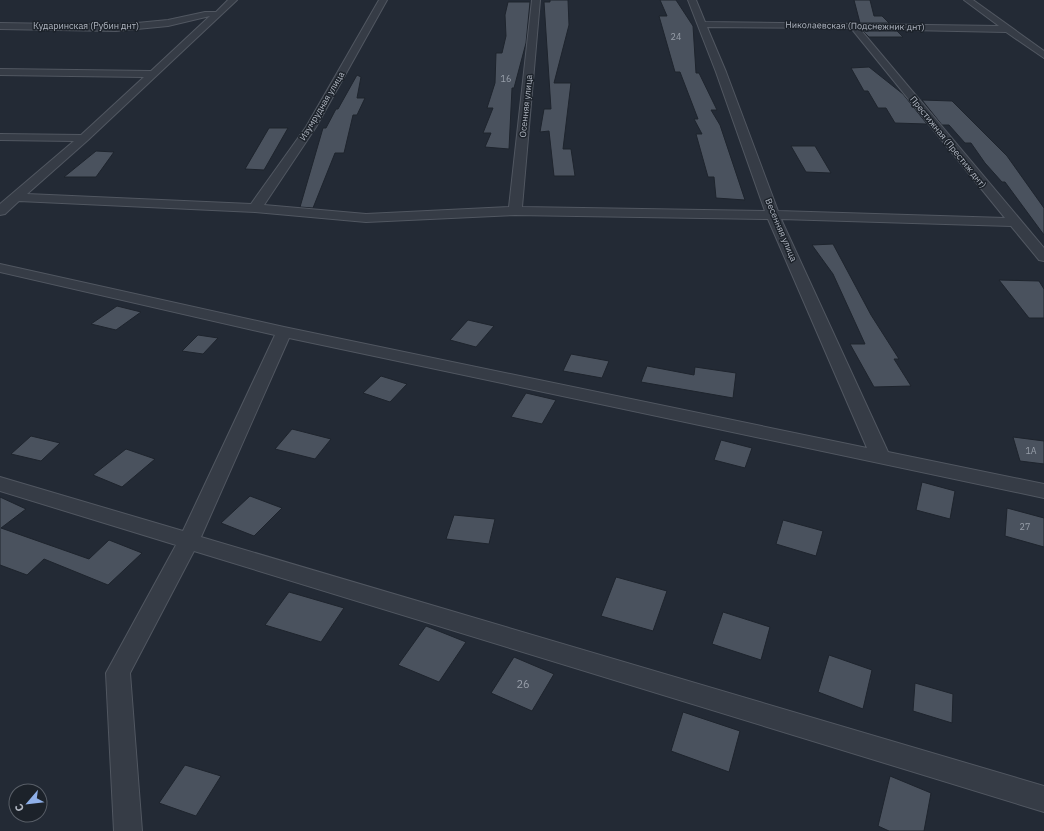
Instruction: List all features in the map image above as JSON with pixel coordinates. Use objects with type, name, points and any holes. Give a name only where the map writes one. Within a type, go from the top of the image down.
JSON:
[{"type":"street","points":[[0,211],[84,138],[233,0]]},
{"type":"street","name":"Изумрудная улица","points":[[255,208],[311,127],[383,0]]},
{"type":"street","name":"Осенняя улица","points":[[515,211],[536,0]]},
{"type":"street","name":"Весенняя улица","points":[[692,0],[721,72],[773,215],[880,456]]},
{"type":"street","points":[[968,0],[1044,55]]},
{"type":"street","name":"Кударинская (Рубин днт)","points":[[0,26],[116,28],[168,23],[205,14],[219,14]]},
{"type":"street","name":"Николаевская (Подснежник днт)","points":[[702,24],[1008,30]]},
{"type":"street","name":"Престижная (Престиж днт)","points":[[853,26],[1044,258]]},
{"type":"street","points":[[0,72],[152,74]]},
{"type":"street","points":[[0,137],[84,138]]},
{"type":"street","points":[[15,198],[255,208],[366,218],[515,211],[773,215],[1014,222]]},
{"type":"street","points":[[0,268],[284,332],[1044,491]]},
{"type":"street","points":[[128,831],[118,673],[188,541],[284,332]]},
{"type":"street","points":[[0,484],[1044,799]]},
{"type":"building","points":[[550,0],[568,0],[569,25],[554,83],[571,83],[563,149],[571,149],[575,176],[554,176],[549,131],[540,132],[544,109],[551,109],[544,2],[550,2]]},
{"type":"building","points":[[660,0],[676,0],[693,26],[696,73],[699,73],[717,110],[711,110],[720,125],[745,200],[716,198],[714,177],[708,177],[696,134],[702,134],[694,119],[698,119],[680,72],[675,72],[659,16],[667,16]]},
{"type":"building","points":[[854,0],[870,0],[874,16],[882,16],[889,23],[860,23]]},
{"type":"building","points":[[508,2],[530,2],[526,43],[514,88],[512,88],[509,149],[485,147],[491,133],[483,133],[493,108],[487,108],[495,83],[496,53],[502,53],[506,36],[505,15]]},
{"type":"building","points":[[863,31],[897,31],[903,37],[869,37]]},
{"type":"building","points":[[869,67],[903,94],[927,124],[895,123],[886,108],[878,108],[868,91],[864,91],[851,68]]},
{"type":"building","points":[[357,75],[361,77],[357,98],[365,98],[357,115],[353,115],[344,153],[335,153],[313,208],[300,207],[323,128],[326,128]]},
{"type":"building","points":[[922,100],[952,101],[1007,156],[1044,208],[1044,235],[1005,182],[1002,182],[985,163],[971,143],[965,143],[949,125],[942,125]]},
{"type":"building","points":[[269,128],[288,128],[264,170],[245,169]]},
{"type":"building","points":[[791,146],[815,146],[831,173],[806,172]]},
{"type":"building","points":[[96,151],[114,152],[96,177],[64,177]]},
{"type":"building","points":[[833,244],[871,315],[899,359],[894,359],[911,386],[874,387],[850,344],[865,344],[833,274],[812,245]]},
{"type":"building","points":[[999,280],[1039,281],[1044,289],[1044,318],[1029,318]]},
{"type":"building","points":[[117,306],[141,312],[116,330],[91,324]]},
{"type":"building","points":[[468,320],[494,326],[476,347],[450,340]]},
{"type":"building","points":[[198,335],[218,338],[203,354],[182,351]]},
{"type":"building","points":[[571,354],[609,361],[602,378],[563,371]]},
{"type":"building","points":[[647,366],[694,375],[695,367],[736,373],[733,398],[641,382]]},
{"type":"building","points":[[381,376],[407,384],[390,402],[363,393]]},
{"type":"building","points":[[526,393],[556,400],[542,424],[511,417]]},
{"type":"building","points":[[292,429],[331,439],[315,459],[275,449]]},
{"type":"building","points":[[31,436],[60,443],[41,461],[11,454]]},
{"type":"building","points":[[1013,437],[1044,441],[1044,464],[1020,461]]},
{"type":"building","points":[[721,440],[752,448],[745,468],[714,460]]},
{"type":"building","points":[[126,449],[155,459],[122,487],[93,475]]},
{"type":"building","points":[[922,482],[955,491],[950,519],[916,510]]},
{"type":"building","points":[[250,496],[282,508],[254,536],[221,523]]},
{"type":"building","points":[[0,497],[26,509],[1,528],[89,559],[109,540],[142,553],[108,585],[44,559],[27,575],[0,565]]},
{"type":"building","points":[[1007,508],[1044,518],[1044,547],[1005,536]]},
{"type":"building","points":[[454,515],[495,519],[489,544],[446,539]]},
{"type":"building","points":[[783,520],[823,531],[816,556],[776,544]]},
{"type":"building","points":[[616,577],[667,591],[653,631],[601,616]]},
{"type":"building","points":[[289,592],[344,608],[321,642],[265,625]]},
{"type":"building","points":[[723,612],[770,627],[761,660],[712,644]]},
{"type":"building","points":[[426,626],[466,642],[439,682],[398,665]]},
{"type":"building","points":[[829,655],[872,670],[863,709],[818,692]]},
{"type":"building","points":[[514,657],[554,674],[532,711],[491,693]]},
{"type":"building","points":[[915,683],[953,694],[952,723],[913,711]]},
{"type":"building","points":[[683,712],[740,731],[729,772],[671,751]]},
{"type":"building","points":[[185,765],[221,776],[196,816],[159,803]]},
{"type":"building","points":[[890,776],[931,793],[924,831],[889,831],[878,826]]}]
